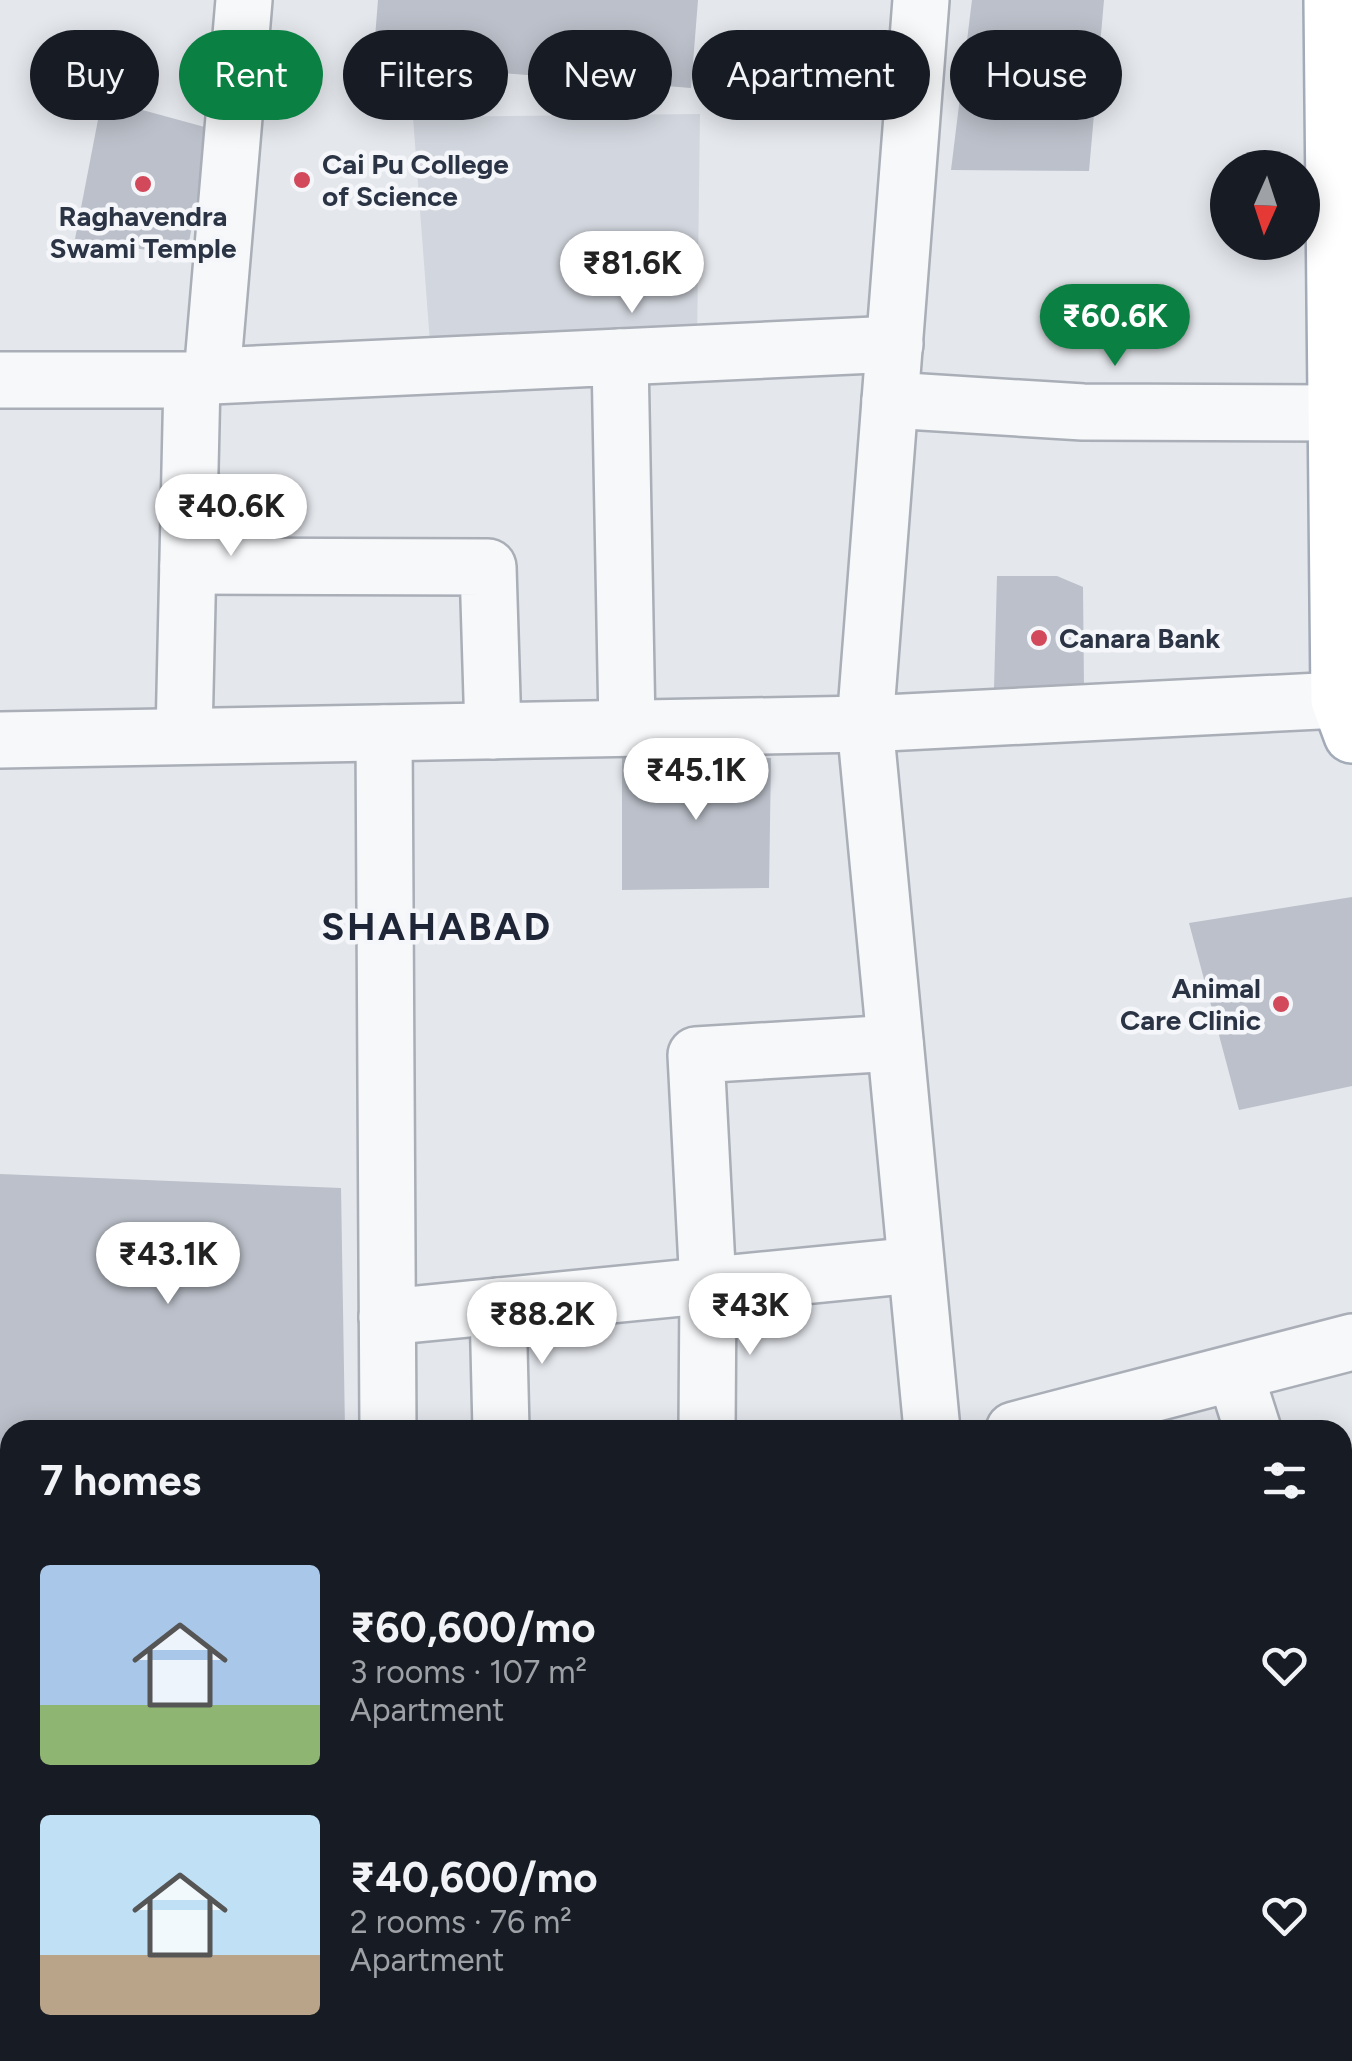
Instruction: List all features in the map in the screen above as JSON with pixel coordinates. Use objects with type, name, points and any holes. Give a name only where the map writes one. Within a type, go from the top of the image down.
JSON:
[{"type":"main road","points":[[1332,0],[1336,413],[1346,695]]},
{"type":"street","points":[[184,736],[188,566],[202,378],[244,0]]},
{"type":"street","points":[[921,0],[865,724],[931,1420]]},
{"type":"street","points":[[0,380],[202,378],[894,344]]},
{"type":"street","points":[[620,357],[627,726]]},
{"type":"street","points":[[890,400],[1082,412],[1336,413]]},
{"type":"street","points":[[188,566],[488,567],[493,731]]},
{"type":"street","points":[[0,740],[865,724],[1346,695]]},
{"type":"street","points":[[384,733],[388,1420]]},
{"type":"street","points":[[707,1420],[708,1286],[696,1055],[895,1044]]},
{"type":"street","points":[[387,1317],[915,1265]]},
{"type":"street","points":[[498,1306],[501,1420]]},
{"type":"street","points":[[1054,1420],[1352,1342]]},
{"type":"street","points":[[1236,1374],[1250,1420]]},
{"type":"shaded area","points":[[672,114],[692,114],[692,120],[700,120],[697,343],[431,356],[413,120],[508,120],[508,116],[528,116],[528,120],[672,120]]},
{"type":"building","points":[[378,0],[698,0],[696,30],[692,30],[691,88],[672,87],[672,30],[528,30],[528,75],[508,74],[508,30],[376,30]]},
{"type":"building","points":[[972,0],[1104,0],[1101,30],[968,30]]},
{"type":"building","name":"Raghavendra Swami Temple","points":[[159,115],[212,129],[186,256],[75,239],[98,120],[159,120]]},
{"type":"building","points":[[957,120],[1093,120],[1089,171],[951,170]]},
{"type":"building","name":"Canara Bank","points":[[997,576],[1057,576],[1083,587],[1084,689],[994,689]]},
{"type":"building","points":[[622,758],[771,758],[769,888],[622,890]]},
{"type":"building","name":"Animal Care Clinic","points":[[1352,897],[1352,1086],[1239,1110],[1189,923]]},
{"type":"building","points":[[0,1174],[341,1188],[345,1420],[0,1420]]},
{"type":"place","name":"Cai Pu College of Science","points":[[302,180]]},
{"type":"place","name":"Raghavendra Swami Temple","points":[[143,184]]},
{"type":"place","name":"Canara Bank","points":[[1039,638]]},
{"type":"place","name":"Animal Care Clinic","points":[[1281,1004]]},
{"type":"district","name":"SHAHABAD","points":[[437,927]]}]
